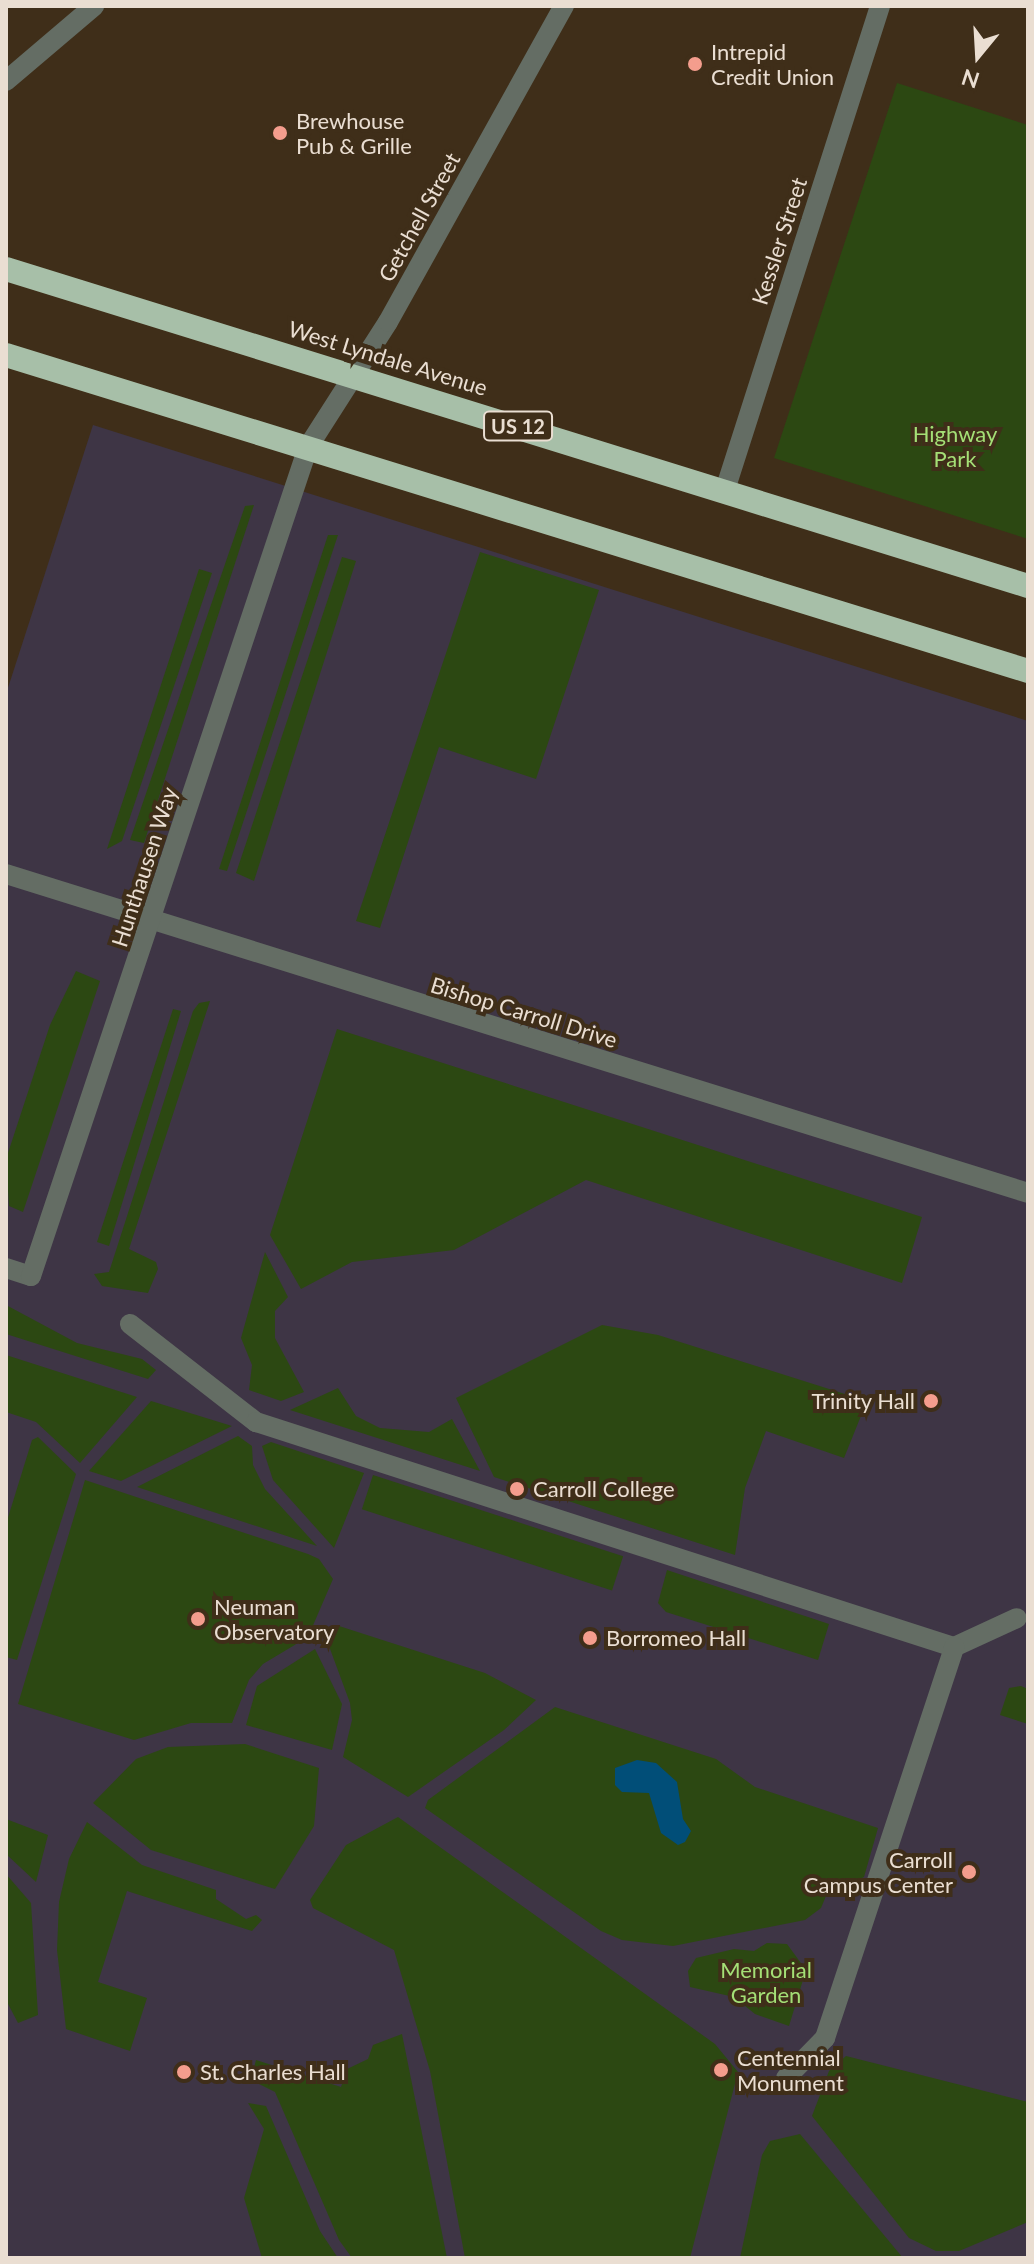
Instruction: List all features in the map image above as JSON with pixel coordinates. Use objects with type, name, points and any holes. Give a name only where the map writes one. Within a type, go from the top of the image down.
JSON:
[{"type":"highway","name":"West Lyndale Avenue","points":[[6,269],[1028,586]]},
{"type":"highway","points":[[6,355],[1028,671]]},
{"type":"street","points":[[6,81],[94,6]]},
{"type":"street","name":"Getchell Street","points":[[308,447],[355,375],[564,6]]},
{"type":"street","name":"Kessler Street","points":[[725,490],[880,6]]},
{"type":"street","name":"Hunthausen Way","points":[[6,1268],[31,1276],[152,922],[308,447]]},
{"type":"street","name":"Bishop Carroll Drive","points":[[6,874],[1028,1193]]},
{"type":"street","points":[[130,1324],[256,1422],[954,1647],[1017,1618]]},
{"type":"street","points":[[786,2078],[825,2038],[954,1647]]},
{"type":"shaded area","name":"Carroll College","points":[[93,425],[1028,721],[1028,2258],[6,2258],[6,694]]},
{"type":"green space","name":"Highway Park","points":[[897,83],[1028,125],[1028,539],[774,458]]},
{"type":"green space","points":[[254,505],[144,843],[130,840],[245,506]]},
{"type":"green space","points":[[328,535],[338,535],[227,871],[219,869]]},
{"type":"green space","points":[[480,552],[599,590],[536,779],[439,747],[380,928],[356,921]]},
{"type":"green space","points":[[342,557],[356,561],[254,881],[236,873]]},
{"type":"green space","points":[[199,569],[212,573],[122,841],[107,849]]},
{"type":"green space","points":[[76,971],[100,981],[23,1212],[9,1206],[6,1159],[50,1025]]},
{"type":"green space","points":[[210,1001],[129,1249],[156,1262],[158,1269],[148,1293],[102,1286],[94,1274],[109,1272],[193,1011],[199,1003]]},
{"type":"green space","points":[[173,1009],[181,1011],[109,1246],[97,1242]]},
{"type":"green space","points":[[337,1029],[922,1217],[902,1283],[586,1180],[454,1250],[352,1262],[301,1289],[270,1235]]},
{"type":"green space","points":[[265,1252],[288,1297],[275,1311],[275,1338],[304,1392],[281,1401],[249,1390],[252,1365],[241,1338]]},
{"type":"green space","points":[[6,1305],[77,1343],[142,1359],[156,1370],[148,1379],[6,1334]]},
{"type":"green space","points":[[602,1325],[658,1335],[867,1401],[844,1458],[766,1431],[745,1488],[735,1555],[494,1477],[456,1398]]},
{"type":"green space","points":[[6,1355],[137,1397],[80,1463],[36,1422],[6,1412]]},
{"type":"green space","points":[[338,1388],[356,1416],[380,1428],[429,1432],[452,1419],[480,1471],[290,1410]]},
{"type":"green space","points":[[151,1401],[232,1426],[121,1481],[89,1471]]},
{"type":"green space","points":[[238,1436],[252,1446],[253,1465],[265,1489],[317,1546],[137,1487]]},
{"type":"green space","points":[[38,1437],[76,1474],[17,1660],[6,1657],[6,1524],[32,1440]]},
{"type":"green space","points":[[271,1442],[364,1473],[334,1548],[273,1480],[262,1446]]},
{"type":"green space","points":[[373,1475],[623,1556],[612,1591],[362,1509]]},
{"type":"green space","points":[[85,1480],[308,1554],[319,1559],[333,1579],[308,1637],[263,1664],[249,1680],[232,1723],[191,1723],[134,1740],[18,1704]]},
{"type":"green space","points":[[667,1570],[829,1624],[818,1660],[666,1612],[658,1603]]},
{"type":"green space","points":[[339,1626],[485,1673],[536,1700],[504,1730],[408,1797],[343,1757],[352,1720],[350,1703],[326,1638],[330,1627]]},
{"type":"green space","points":[[315,1649],[342,1704],[332,1750],[246,1725],[257,1686]]},
{"type":"green space","points":[[1021,1686],[1028,1689],[1028,1724],[1000,1715],[1009,1688]]},
{"type":"green space","points":[[555,1707],[716,1759],[755,1787],[878,1828],[864,1877],[826,1896],[821,1908],[805,1920],[673,1946],[622,1940],[601,1931],[425,1808],[428,1800]]},
{"type":"green space","points":[[245,1744],[319,1768],[314,1826],[275,1889],[151,1850],[93,1803],[136,1759],[168,1747]]},
{"type":"green space","points":[[398,1817],[715,2044],[738,2072],[690,2258],[465,2258],[430,2071],[394,1950],[313,1908],[310,1900],[346,1845]]},
{"type":"green space","points":[[6,1819],[48,1835],[36,1882],[6,1854]]},
{"type":"green space","points":[[87,1822],[142,1865],[216,1890],[216,1899],[246,1919],[256,1915],[262,1920],[252,1931],[127,1891],[98,1982],[147,1998],[130,2051],[66,2029],[57,1950],[59,1902],[69,1859]]},
{"type":"green space","points":[[6,1874],[31,1903],[38,2015],[18,2023],[6,2000]]},
{"type":"green space","name":"Memorial Garden","points":[[767,1943],[787,1944],[806,1970],[789,2026],[755,2014],[734,1997],[690,1987],[688,1971],[696,1958],[734,1949],[754,1951]]},
{"type":"green space","points":[[402,2034],[447,2258],[352,2258],[339,2240],[275,2092],[251,2080],[256,2060],[341,2087],[347,2069],[368,2059],[373,2045]]},
{"type":"green space","points":[[846,2056],[1028,2102],[1028,2222],[959,2251],[936,2251],[909,2238],[812,2116],[829,2071]]},
{"type":"green space","points":[[248,2103],[266,2106],[320,2231],[338,2258],[262,2258],[244,2198],[264,2129]]},
{"type":"green space","points":[[800,2134],[903,2258],[740,2258],[762,2155],[770,2141]]},
{"type":"water","points":[[637,1760],[656,1763],[677,1782],[683,1819],[691,1831],[685,1842],[678,1845],[661,1833],[649,1793],[622,1792],[615,1785],[615,1768]]},
{"type":"place","name":"Intrepid Credit Union","points":[[695,64]]},
{"type":"place","name":"Brewhouse Pub & Grille","points":[[280,133]]},
{"type":"place","name":"Trinity Hall","points":[[931,1401]]},
{"type":"place","name":"Carroll College","points":[[517,1489]]},
{"type":"place","name":"Neuman Observatory","points":[[198,1619]]},
{"type":"place","name":"Borromeo Hall","points":[[590,1638]]},
{"type":"place","name":"Carroll Campus Center","points":[[969,1872]]},
{"type":"place","name":"Centennial Monument","points":[[721,2070]]},
{"type":"place","name":"St. Charles Hall","points":[[184,2072]]}]
